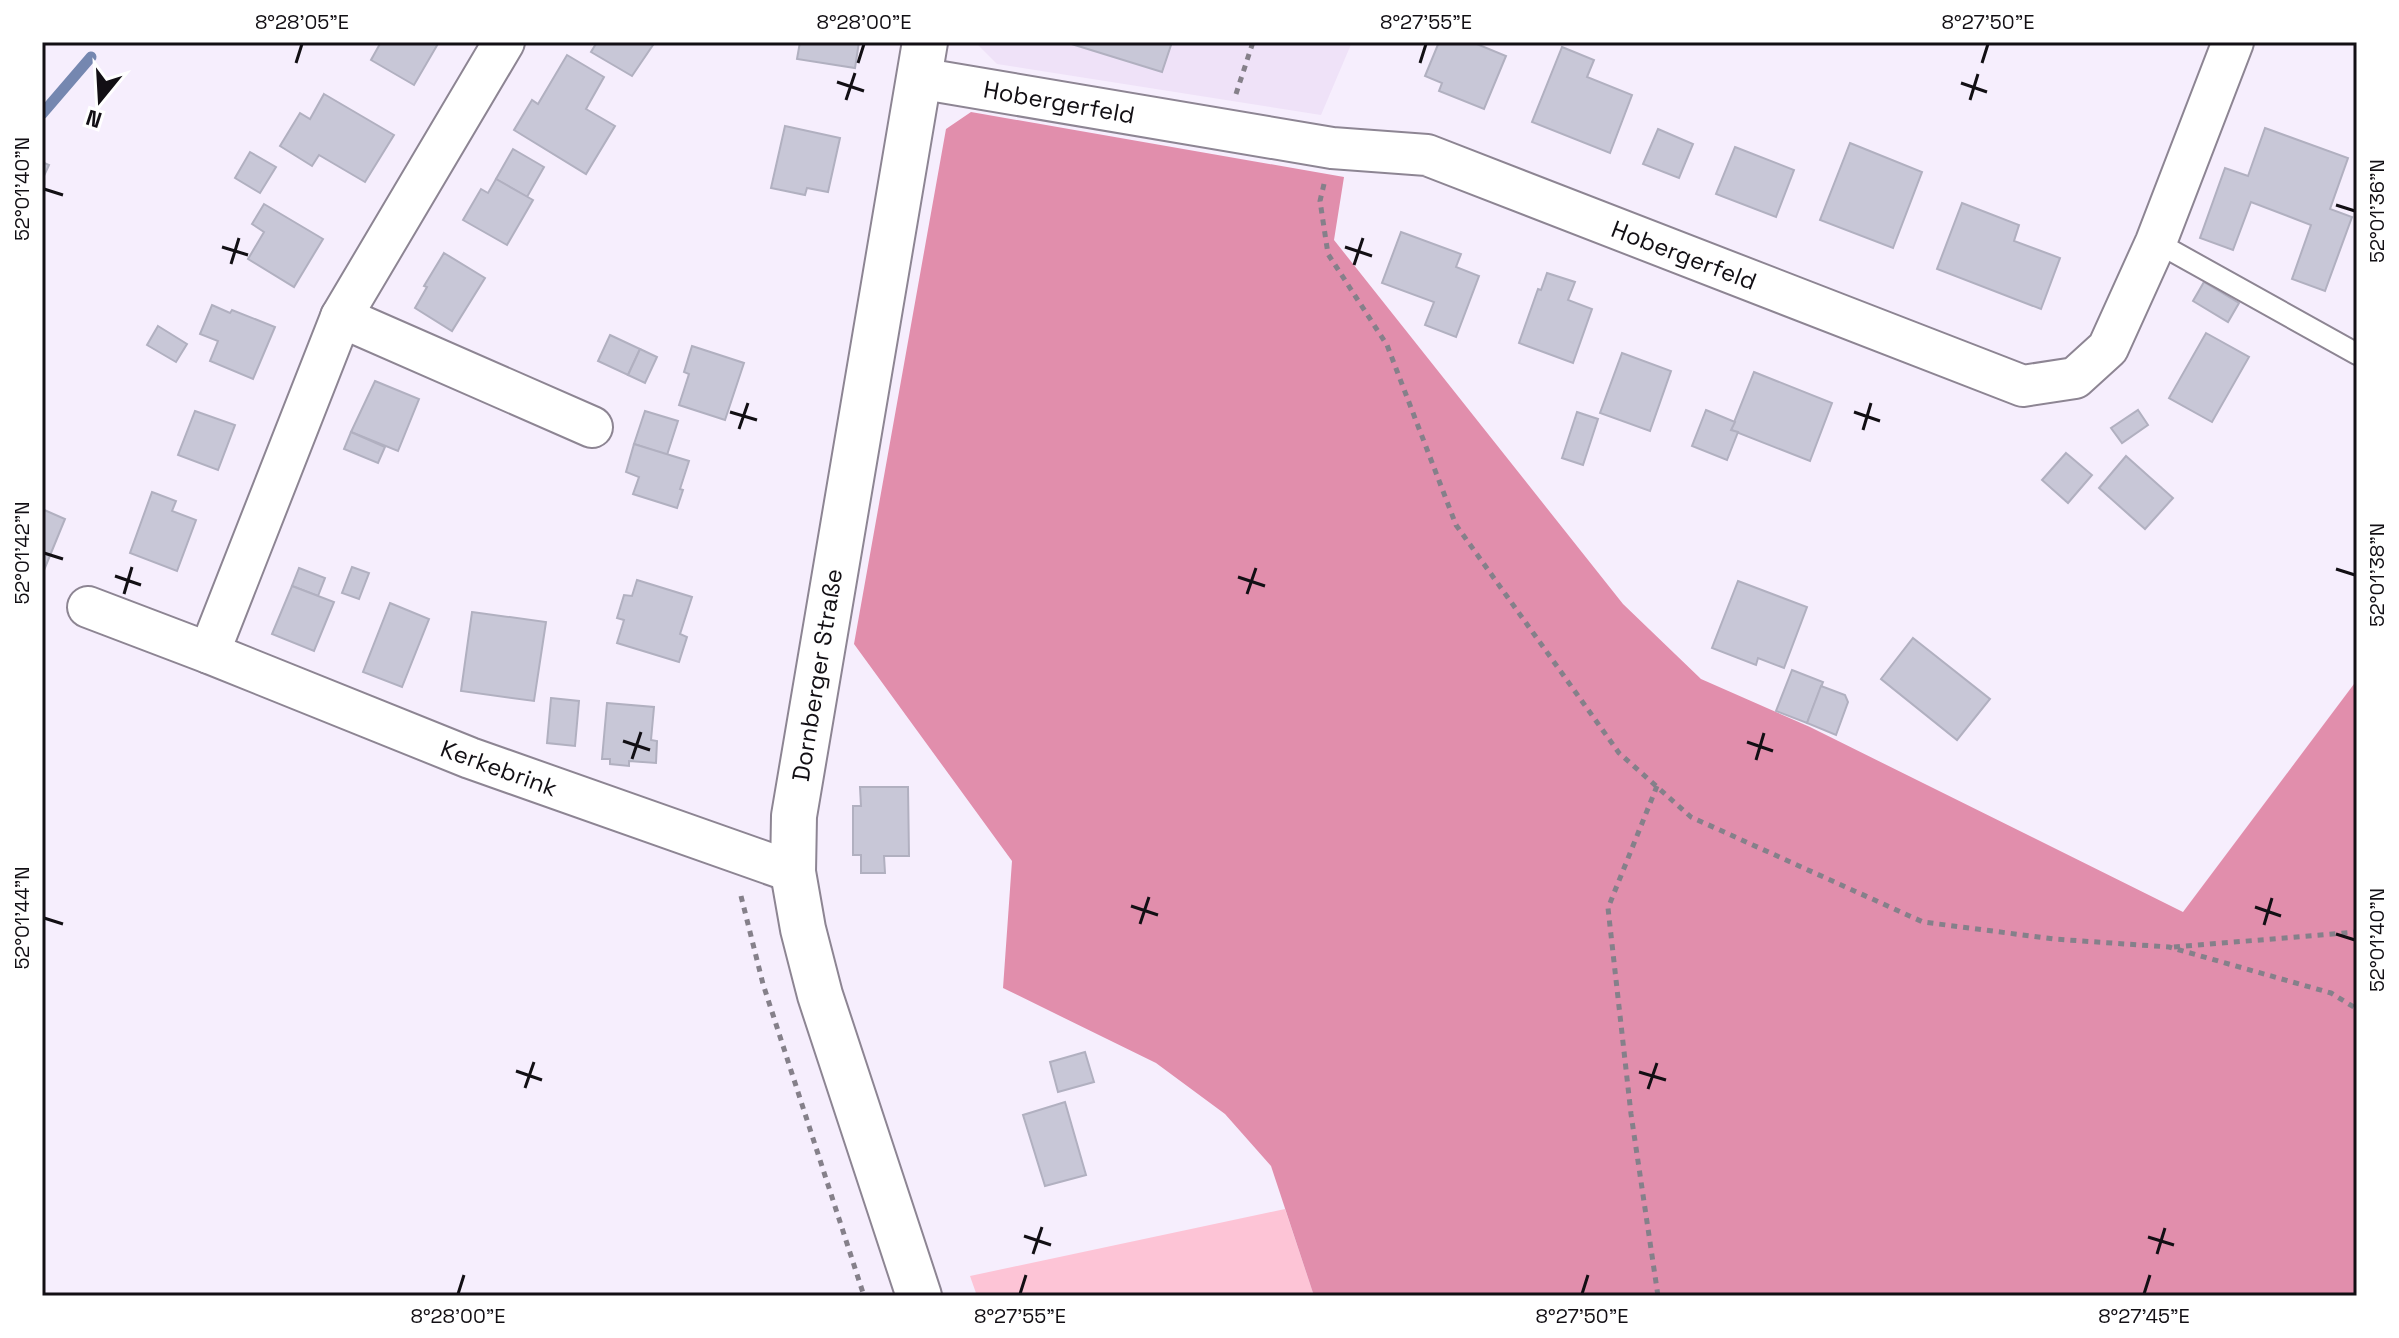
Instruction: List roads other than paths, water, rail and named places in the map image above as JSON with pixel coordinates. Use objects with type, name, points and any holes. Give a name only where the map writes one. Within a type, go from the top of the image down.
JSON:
[{"type":"street","points":[[209,653],[341,317],[504,42]]},
{"type":"street","name":"Hobergerfeld","points":[[922,60],[1332,148],[1427,155],[2023,386],[2075,378],[2108,348],[2156,242],[2233,42]]},
{"type":"street","name":"Dornberger Straße","points":[[919,1296],[820,995],[803,929],[793,872],[794,816],[922,60]]},
{"type":"street","points":[[341,317],[592,427]]},
{"type":"street","name":"Kerkebrink","points":[[88,607],[470,758],[793,872]]},
{"type":"lane","points":[[2156,242],[2357,354]]},
{"type":"waterway","points":[[42,114],[91,57]]}]
